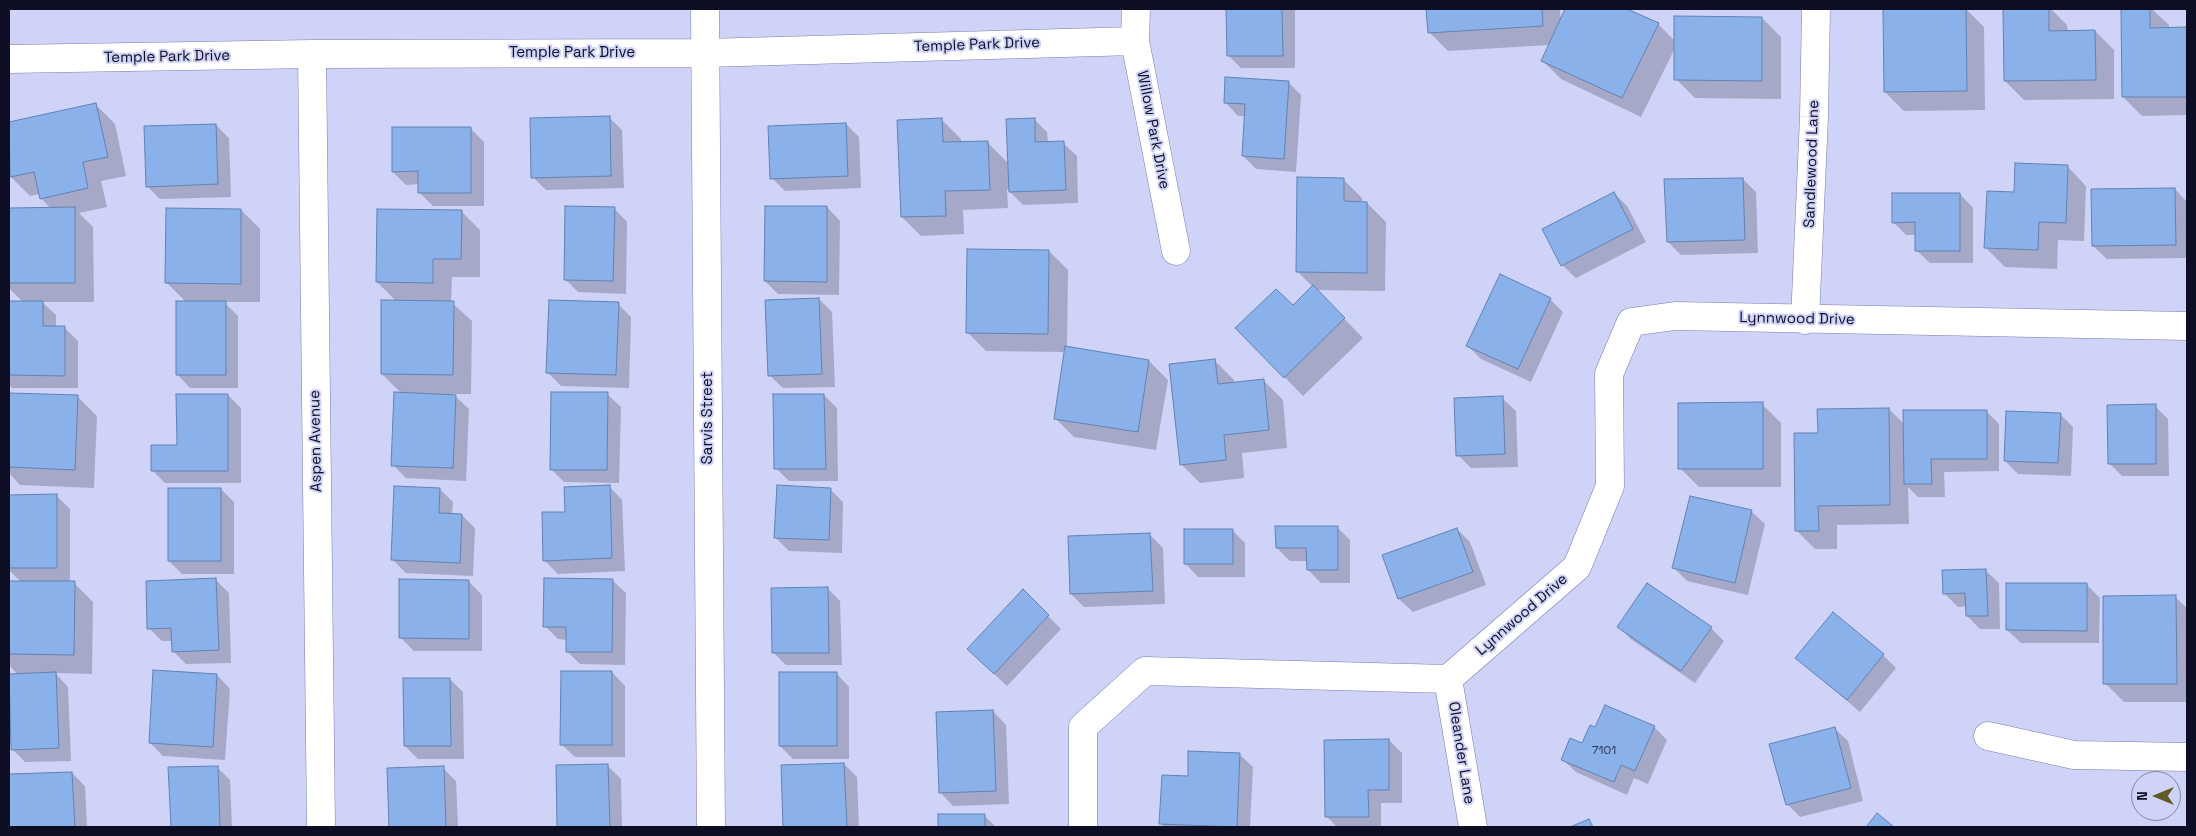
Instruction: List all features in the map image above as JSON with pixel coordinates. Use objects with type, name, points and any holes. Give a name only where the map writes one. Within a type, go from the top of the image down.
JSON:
[{"type":"street","name":"Sarvis Street","points":[[705,9],[711,827]]},
{"type":"street","name":"Willow Park Drive","points":[[1136,9],[1135,41],[1176,251]]},
{"type":"street","name":"Sandlewood Lane","points":[[1805,320],[1814,117],[1816,9]]},
{"type":"street","name":"Temple Park Drive","points":[[9,59],[312,54],[705,53],[1135,41]]},
{"type":"street","name":"Aspen Avenue","points":[[312,54],[320,827]]},
{"type":"street","name":"Lynnwood Drive","points":[[1448,679],[1577,567],[1610,486],[1609,374],[1631,322],[1675,316],[2187,326]]},
{"type":"street","points":[[1083,827],[1083,727],[1145,671],[1448,679]]},
{"type":"street","name":"Oleander Lane","points":[[1448,679],[1473,827]]},
{"type":"street","points":[[1988,736],[2074,755],[2187,757]]},
{"type":"building","points":[[1226,9],[1282,9],[1283,56],[1227,56]]},
{"type":"building","points":[[1426,9],[1542,9],[1543,26],[1428,33]]},
{"type":"building","points":[[1565,9],[1627,9],[1659,23],[1622,98],[1541,61]]},
{"type":"building","points":[[1883,9],[1966,9],[1967,91],[1884,92]]},
{"type":"building","points":[[2003,9],[2049,9],[2049,31],[2095,30],[2096,80],[2004,81]]},
{"type":"building","points":[[2121,9],[2150,9],[2150,28],[2187,27],[2187,97],[2122,97]]},
{"type":"building","points":[[1674,16],[1762,17],[1762,81],[1674,80]]},
{"type":"building","points":[[1225,77],[1289,81],[1284,159],[1242,156],[1245,104],[1224,103]]},
{"type":"building","points":[[96,103],[108,157],[83,162],[88,188],[40,199],[34,172],[10,177],[9,122]]},
{"type":"building","points":[[610,116],[611,176],[531,178],[530,118]]},
{"type":"building","points":[[942,118],[943,142],[988,141],[990,190],[945,191],[946,216],[901,217],[897,120]]},
{"type":"building","points":[[1035,118],[1035,142],[1064,141],[1066,190],[1009,192],[1006,119]]},
{"type":"building","points":[[846,123],[848,176],[770,179],[768,126]]},
{"type":"building","points":[[216,124],[218,184],[146,187],[144,126]]},
{"type":"building","points":[[392,127],[471,127],[471,193],[418,193],[418,171],[392,172]]},
{"type":"building","points":[[2015,163],[2068,165],[2066,223],[2039,222],[2038,250],[1984,248],[1987,191],[2014,192]]},
{"type":"building","points":[[1297,177],[1344,178],[1344,201],[1367,202],[1367,273],[1296,272]]},
{"type":"building","points":[[1743,178],[1745,240],[1667,242],[1664,179]]},
{"type":"building","points":[[2175,188],[2176,245],[2092,246],[2091,189]]},
{"type":"building","points":[[1614,192],[1633,229],[1561,266],[1542,229]]},
{"type":"building","points":[[1892,193],[1960,193],[1960,251],[1915,251],[1915,222],[1892,223]]},
{"type":"building","points":[[565,206],[615,207],[613,281],[564,280]]},
{"type":"building","points":[[765,206],[827,206],[827,282],[764,281]]},
{"type":"building","points":[[75,207],[75,283],[9,283],[9,208]]},
{"type":"building","points":[[166,208],[241,209],[241,284],[165,283]]},
{"type":"building","points":[[377,209],[462,210],[461,259],[433,259],[433,283],[376,282]]},
{"type":"building","points":[[967,249],[1049,250],[1048,334],[966,333]]},
{"type":"building","points":[[1500,274],[1551,298],[1518,369],[1466,346]]},
{"type":"building","points":[[1313,285],[1345,318],[1284,378],[1235,328],[1276,289],[1293,305]]},
{"type":"building","points":[[819,298],[822,374],[768,376],[765,300]]},
{"type":"building","points":[[381,300],[454,301],[453,375],[381,374]]},
{"type":"building","points":[[549,300],[619,302],[616,375],[546,373]]},
{"type":"building","points":[[9,301],[43,301],[43,326],[65,326],[65,376],[9,375]]},
{"type":"building","points":[[176,301],[226,301],[226,375],[176,375]]},
{"type":"building","points":[[1065,346],[1149,360],[1138,432],[1054,419]]},
{"type":"building","points":[[1215,359],[1218,384],[1264,379],[1269,430],[1224,435],[1226,460],[1180,465],[1169,364]]},
{"type":"building","points":[[394,392],[456,395],[453,468],[391,466]]},
{"type":"building","points":[[551,392],[608,392],[607,470],[550,470]]},
{"type":"building","points":[[9,393],[78,395],[75,470],[9,467]]},
{"type":"building","points":[[176,394],[228,394],[228,471],[151,471],[151,445],[177,445]]},
{"type":"building","points":[[773,394],[824,394],[826,469],[774,469]]},
{"type":"building","points":[[1503,396],[1505,454],[1456,456],[1454,398]]},
{"type":"building","points":[[1763,402],[1763,469],[1678,469],[1678,403]]},
{"type":"building","points":[[2156,404],[2156,464],[2108,464],[2107,405]]},
{"type":"building","points":[[1889,408],[1890,505],[1818,506],[1819,531],[1795,531],[1794,433],[1818,433],[1817,409]]},
{"type":"building","points":[[1903,410],[1987,410],[1987,459],[1931,459],[1932,484],[1904,484]]},
{"type":"building","points":[[2006,411],[2061,413],[2058,463],[2004,461]]},
{"type":"building","points":[[610,485],[612,558],[543,561],[542,512],[565,512],[564,487]]},
{"type":"building","points":[[777,485],[831,488],[829,540],[774,538]]},
{"type":"building","points":[[394,486],[440,488],[439,513],[462,514],[460,563],[391,560]]},
{"type":"building","points":[[168,488],[221,488],[221,561],[168,561]]},
{"type":"building","points":[[57,494],[57,568],[9,568],[9,495]]},
{"type":"building","points":[[1690,496],[1752,510],[1735,583],[1672,568]]},
{"type":"building","points":[[1275,526],[1338,526],[1338,570],[1307,570],[1306,548],[1276,548]]},
{"type":"building","points":[[1457,528],[1473,572],[1398,599],[1382,555]]},
{"type":"building","points":[[1184,529],[1233,529],[1233,564],[1184,564]]},
{"type":"building","points":[[1150,533],[1153,591],[1070,594],[1068,536]]},
{"type":"building","points":[[1986,569],[1988,616],[1966,616],[1965,593],[1943,594],[1942,570]]},
{"type":"building","points":[[216,578],[219,650],[172,652],[171,628],[147,629],[146,581]]},
{"type":"building","points":[[544,578],[613,579],[612,652],[566,652],[566,627],[543,627]]},
{"type":"building","points":[[399,579],[469,580],[469,639],[399,638]]},
{"type":"building","points":[[9,581],[75,581],[74,655],[9,654]]},
{"type":"building","points":[[1647,583],[1712,627],[1681,671],[1617,627]]},
{"type":"building","points":[[2006,583],[2087,583],[2087,631],[2006,630]]},
{"type":"building","points":[[828,587],[829,653],[772,653],[771,588]]},
{"type":"building","points":[[1023,589],[1049,615],[994,674],[967,649]]},
{"type":"building","points":[[2176,595],[2177,684],[2103,684],[2103,596]]},
{"type":"building","points":[[1833,612],[1884,654],[1847,700],[1795,658]]},
{"type":"building","points":[[153,670],[217,674],[213,747],[149,743]]},
{"type":"building","points":[[561,671],[612,671],[612,745],[560,745]]},
{"type":"building","points":[[56,672],[59,748],[11,750],[9,674]]},
{"type":"building","points":[[779,672],[837,672],[837,746],[779,746]]},
{"type":"building","points":[[403,678],[450,678],[451,746],[404,746]]},
{"type":"building","points":[[1605,705],[1655,726],[1635,771],[1621,765],[1614,782],[1561,760],[1570,738],[1582,743],[1590,725],[1595,727]]},
{"type":"building","points":[[993,710],[996,791],[939,793],[936,712]]},
{"type":"building","points":[[1835,727],[1851,788],[1786,805],[1769,744]]},
{"type":"building","points":[[1389,739],[1389,790],[1368,790],[1369,817],[1325,817],[1324,740]]},
{"type":"building","points":[[1188,751],[1240,753],[1237,827],[1159,824],[1162,775],[1188,776]]},
{"type":"building","points":[[844,763],[847,827],[783,827],[781,765]]},
{"type":"building","points":[[608,764],[610,827],[557,827],[556,765]]},
{"type":"building","points":[[218,766],[220,827],[171,827],[168,767]]},
{"type":"building","points":[[444,766],[446,827],[389,827],[387,768]]},
{"type":"building","points":[[72,772],[75,827],[9,827],[9,774]]},
{"type":"building","points":[[1877,813],[1894,827],[1866,827]]},
{"type":"building","points":[[938,814],[985,814],[985,827],[938,827]]},
{"type":"building","points":[[1589,819],[1593,827],[1570,827]]}]
